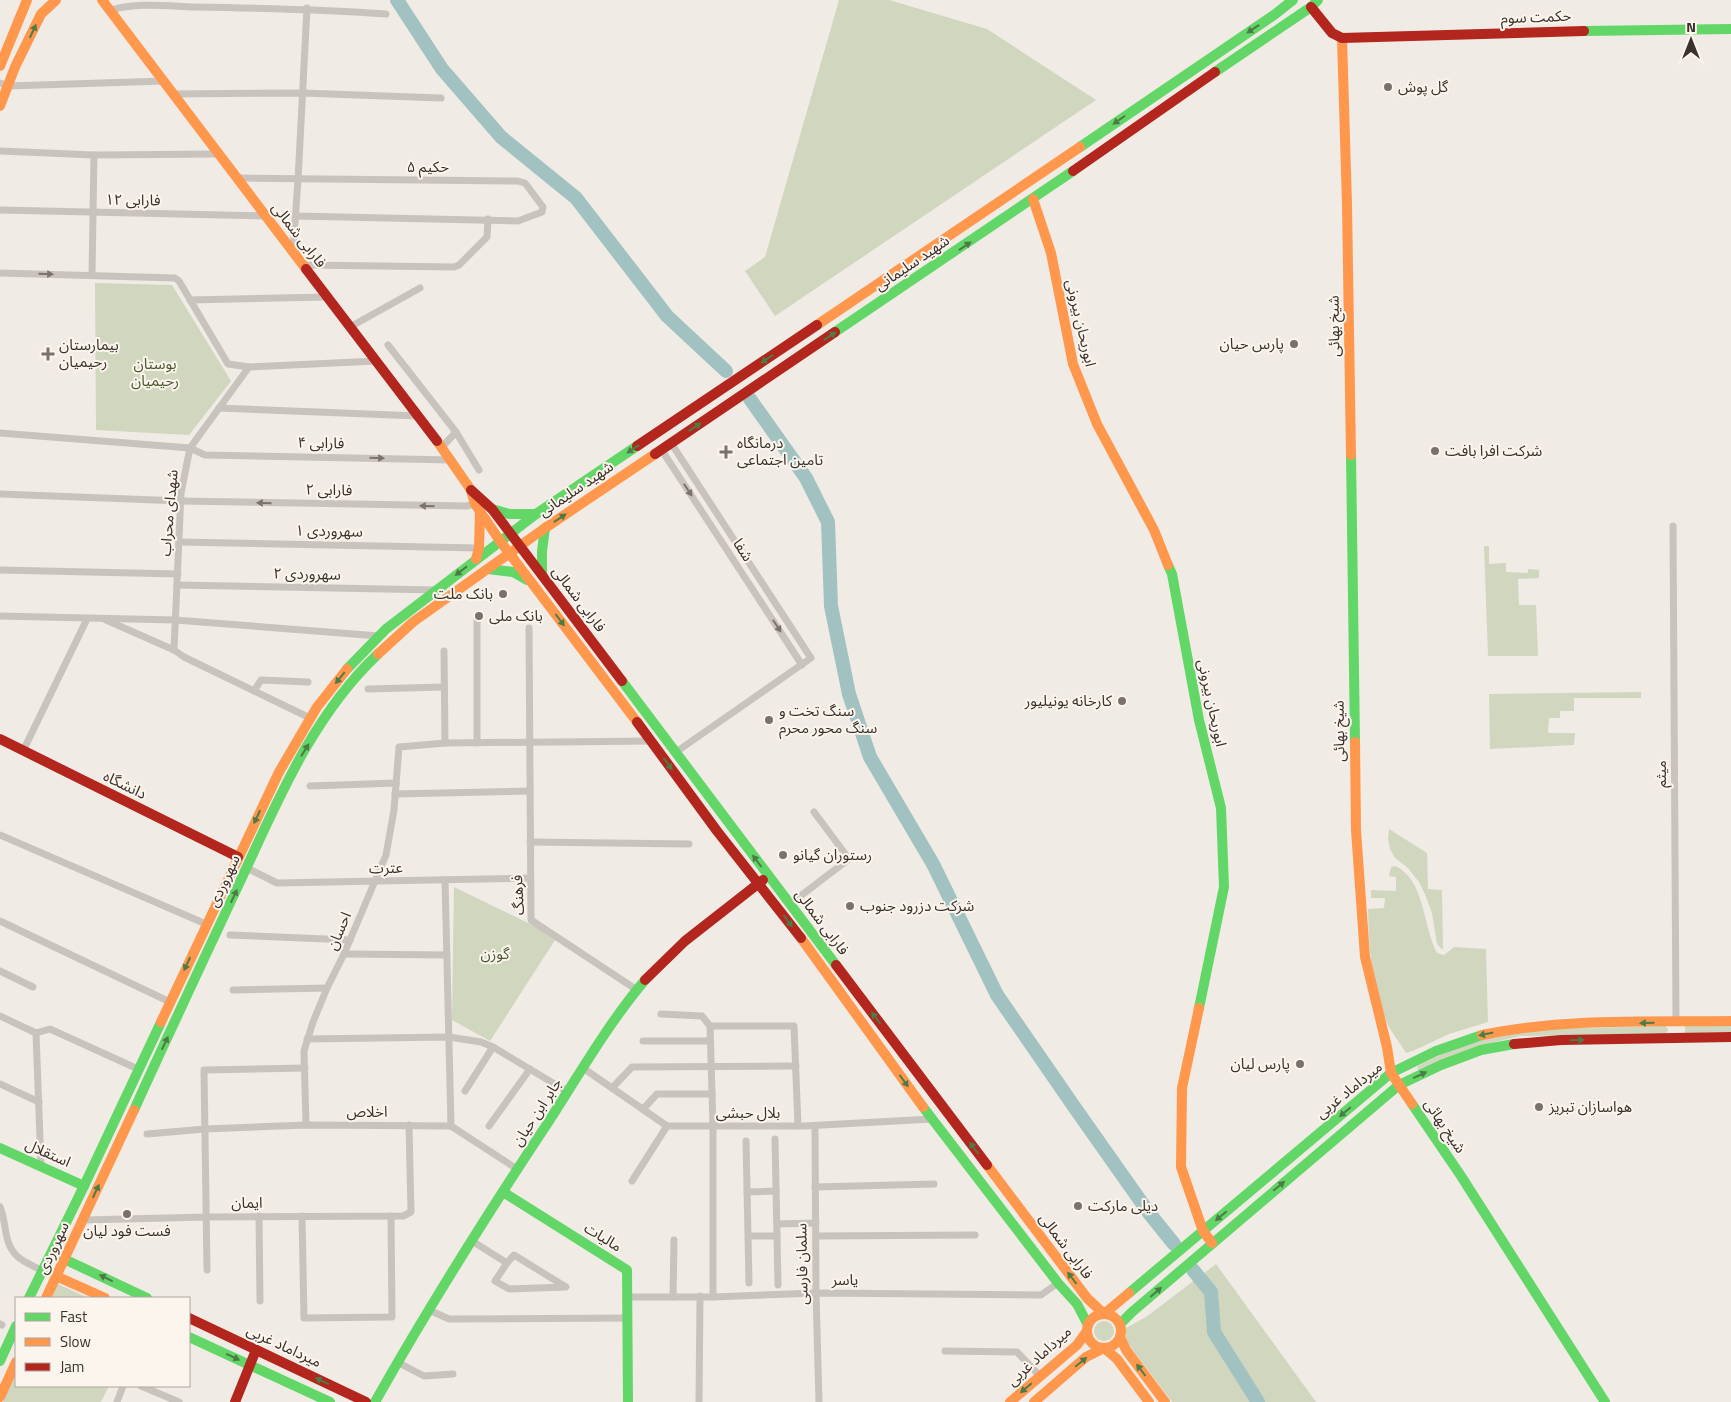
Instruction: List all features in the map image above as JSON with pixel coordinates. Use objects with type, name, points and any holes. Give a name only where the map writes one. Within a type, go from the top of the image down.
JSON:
[{"type":"street","points":[[0,66],[27,0]]},
{"type":"street","points":[[0,106],[4,85],[41,14],[56,0]]},
{"type":"street","name":"شهید سلیمانی","points":[[500,541],[536,514],[1015,193],[1293,0]]},
{"type":"street","points":[[105,3],[124,6],[307,8],[386,14]]},
{"type":"street","name":"فارابی شمالی","points":[[105,3],[452,460],[471,490],[478,508],[509,554],[652,741],[716,831],[759,883],[932,1119],[1058,1283],[1077,1304],[1088,1328]]},
{"type":"street","points":[[1315,4],[1332,34],[1342,38]]},
{"type":"street","name":"شهید سلیمانی","points":[[520,546],[1033,199],[1315,4]]},
{"type":"street","points":[[293,250],[307,8]]},
{"type":"street","name":"حکمت سوم","points":[[1342,38],[1731,29]]},
{"type":"street","name":"شیخ بهائی","points":[[1342,38],[1347,205],[1356,830],[1365,957],[1392,1073],[1461,1176],[1605,1402]]},
{"type":"street","points":[[4,85],[164,81]]},
{"type":"street","points":[[173,94],[302,93],[441,98]]},
{"type":"street","points":[[0,151],[94,155],[219,154]]},
{"type":"street","points":[[92,275],[94,155]]},
{"type":"street","name":"حکیم ۵","points":[[237,178],[518,181],[525,183],[543,207],[542,212],[518,220],[488,219]]},
{"type":"street","name":"ابوریحان بیرونی","points":[[1033,199],[1051,253],[1073,364],[1097,424],[1154,530],[1172,574],[1199,720],[1221,808],[1224,887],[1182,1088],[1181,1167],[1203,1231],[1212,1243]]},
{"type":"street","name":"فارابی ۱۲","points":[[0,210],[266,216]]},
{"type":"street","points":[[296,216],[488,219],[487,237],[459,265],[454,267],[304,265]]},
{"type":"street","points":[[0,273],[175,278],[179,281],[228,364],[249,367],[376,362]]},
{"type":"street","points":[[350,328],[420,288]]},
{"type":"street","points":[[190,300],[327,297]]},
{"type":"street","points":[[388,346],[456,432],[478,470]]},
{"type":"street","name":"شهدای محراب","points":[[174,650],[181,501],[190,448],[249,367]]},
{"type":"street","points":[[219,408],[418,416]]},
{"type":"street","points":[[442,447],[456,432]]},
{"type":"street","name":"فارابی ۴","points":[[0,433],[190,448],[205,455],[452,460]]},
{"type":"street","name":"شفا","points":[[661,449],[802,665],[812,658],[671,443]]},
{"type":"street","points":[[671,464],[681,458]]},
{"type":"street","name":"فارابی شمالی","points":[[471,490],[492,509],[511,533],[1087,1298],[1104,1314]]},
{"type":"street","name":"فارابی ۲","points":[[0,494],[181,501],[467,506],[478,508]]},
{"type":"street","points":[[476,559],[479,548],[478,508]]},
{"type":"street","points":[[492,509],[508,514],[536,514]]},
{"type":"street","points":[[714,530],[723,523]]},
{"type":"street","name":"میثم","points":[[1673,526],[1676,1022]]},
{"type":"street","points":[[488,569],[512,572],[534,586],[545,582],[542,551],[545,528]]},
{"type":"street","name":"سهروردی","points":[[29,1297],[41,1270],[84,1186],[284,762],[310,718],[364,649],[500,541]]},
{"type":"street","name":"سهروردی ۱","points":[[179,542],[479,548]]},
{"type":"street","name":"سهروردی","points":[[46,1297],[246,868],[302,753],[335,703],[369,663],[413,622],[520,546]]},
{"type":"street","points":[[0,570],[178,574]]},
{"type":"street","name":"سهروردی ۲","points":[[177,585],[437,590]]},
{"type":"street","points":[[0,616],[175,620],[379,636]]},
{"type":"street","points":[[23,751],[87,619]]},
{"type":"street","points":[[103,619],[174,650],[184,658],[310,718]]},
{"type":"street","points":[[477,619],[477,743]]},
{"type":"street","name":"فرهنگ","points":[[529,628],[531,920],[637,990]]},
{"type":"street","points":[[444,651],[445,743],[652,741]]},
{"type":"street","points":[[676,752],[802,665]]},
{"type":"street","points":[[254,691],[261,680],[308,682]]},
{"type":"street","points":[[368,689],[444,687]]},
{"type":"street","name":"دانشگاه","points":[[0,738],[238,857]]},
{"type":"street","name":"احسان","points":[[306,1125],[304,1051],[327,988],[344,954],[386,855],[392,828],[399,747],[445,743]]},
{"type":"street","points":[[310,786],[396,782]]},
{"type":"street","points":[[395,794],[530,791]]},
{"type":"street","points":[[790,904],[849,859],[814,812]]},
{"type":"street","points":[[0,835],[206,924]]},
{"type":"street","points":[[530,842],[689,844]]},
{"type":"street","name":"عترت","points":[[246,868],[276,882],[374,882],[530,878]]},
{"type":"street","name":"جابر ابن حیان","points":[[375,1402],[397,1362],[502,1192],[627,1002],[660,964],[702,927],[768,876]]},
{"type":"street","points":[[445,880],[451,1126],[517,1169]]},
{"type":"street","points":[[0,921],[170,1002]]},
{"type":"street","points":[[230,935],[350,940]]},
{"type":"street","points":[[344,954],[447,955]]},
{"type":"street","points":[[0,971],[33,987]]},
{"type":"street","points":[[233,990],[327,988]]},
{"type":"street","points":[[661,1014],[702,1016],[710,1026],[713,1127],[713,1297]]},
{"type":"street","points":[[0,1016],[36,1033],[50,1029],[138,1069]]},
{"type":"street","name":"میرداماد غربی","points":[[1104,1314],[1392,1073],[1436,1051],[1476,1036],[1515,1028],[1561,1024],[1731,1022]]},
{"type":"street","points":[[710,1026],[794,1026],[798,1126]]},
{"type":"street","points":[[36,1033],[41,1166]]},
{"type":"street","points":[[307,1040],[449,1037],[481,1042],[493,1047],[568,1092]]},
{"type":"street","name":"میرداماد غربی","points":[[1120,1324],[1212,1243],[1399,1085],[1441,1065],[1481,1050],[1518,1043],[1561,1040],[1731,1037]]},
{"type":"street","points":[[643,1040],[710,1041]]},
{"type":"street","points":[[465,1091],[493,1047]]},
{"type":"street","points":[[612,1088],[632,1067],[796,1066]]},
{"type":"street","points":[[207,1270],[204,1070],[305,1068]]},
{"type":"street","points":[[583,1068],[668,1126],[632,1181]]},
{"type":"street","points":[[489,1126],[530,1069]]},
{"type":"street","points":[[0,1084],[39,1102]]},
{"type":"street","points":[[643,1109],[656,1094],[712,1094]]},
{"type":"street","name":"بلال حبشی","points":[[668,1126],[815,1126],[932,1119]]},
{"type":"street","name":"اخلاص","points":[[147,1134],[205,1129],[306,1125],[451,1126]]},
{"type":"street","name":"ایمان","points":[[82,1220],[207,1216],[403,1216],[411,1212],[409,1125]]},
{"type":"street","name":"سلمان فارسی","points":[[815,1126],[819,1402]]},
{"type":"street","points":[[775,1139],[778,1285]]},
{"type":"street","points":[[746,1141],[748,1283]]},
{"type":"street","name":"استقلال","points":[[0,1148],[84,1186]]},
{"type":"street","points":[[816,1187],[934,1184]]},
{"type":"street","points":[[747,1192],[776,1191]]},
{"type":"street","name":"مالیات","points":[[502,1192],[627,1270],[628,1402]]},
{"type":"street","points":[[0,1207],[7,1240],[12,1251],[18,1257],[41,1270]]},
{"type":"street","points":[[259,1216],[260,1300]]},
{"type":"street","points":[[302,1216],[304,1318],[392,1317],[391,1216]]},
{"type":"street","points":[[777,1224],[816,1224]]},
{"type":"street","points":[[748,1236],[777,1236]]},
{"type":"street","points":[[816,1236],[975,1236]]},
{"type":"street","points":[[472,1240],[507,1264]]},
{"type":"street","points":[[673,1297],[674,1240]]},
{"type":"street","points":[[514,1255],[566,1287],[509,1289],[496,1281],[507,1264],[514,1255]]},
{"type":"street","points":[[64,1258],[145,1297]]},
{"type":"street","points":[[56,1276],[103,1297]]},
{"type":"street","name":"یاسر","points":[[628,1297],[816,1294],[1041,1295],[1058,1283]]},
{"type":"street","points":[[699,1402],[700,1296]]},
{"type":"street","points":[[429,1310],[449,1319],[627,1318]]},
{"type":"street","points":[[1149,1402],[1117,1359],[1104,1348],[1091,1341],[1088,1328],[1095,1317],[1104,1314],[1113,1317],[1120,1324],[1120,1337],[1126,1350],[1165,1402]]},
{"type":"street","name":"میرداماد غربی","points":[[190,1318],[366,1402]]},
{"type":"street","points":[[15,1328],[1,1358],[15,1362]]},
{"type":"street","name":"میرداماد غربی","points":[[1010,1402],[1077,1345],[1088,1328]]},
{"type":"street","name":"میرداماد غربی","points":[[190,1337],[330,1402]]},
{"type":"street","points":[[1104,1348],[1114,1345],[1120,1337]]},
{"type":"street","name":"میرداماد غربی","points":[[1034,1402],[1086,1357],[1104,1348]]},
{"type":"street","points":[[235,1402],[256,1350]]},
{"type":"street","points":[[946,1351],[1017,1352],[1040,1376]]},
{"type":"street","points":[[397,1362],[424,1376],[453,1374]]},
{"type":"street","points":[[0,1397],[15,1364]]},
{"type":"street","points":[[117,1402],[123,1387]]},
{"type":"street","points":[[143,1387],[179,1402]]},
{"type":"green space","points":[[839,0],[889,0],[987,29],[1096,100],[775,316],[745,271],[765,257]]},
{"type":"green space","name":"بوستان رحیمیان","points":[[95,283],[172,285],[231,381],[189,435],[96,430]]},
{"type":"green space","points":[[1484,546],[1489,546],[1489,564],[1506,563],[1506,572],[1528,573],[1528,569],[1539,570],[1539,578],[1518,579],[1519,605],[1536,605],[1538,656],[1488,656]]},
{"type":"green space","points":[[1641,692],[1641,698],[1574,698],[1574,711],[1560,711],[1560,718],[1549,718],[1548,733],[1575,733],[1574,745],[1490,749],[1489,694]]},
{"type":"green space","points":[[1389,829],[1427,853],[1428,889],[1442,890],[1443,950],[1437,944],[1432,913],[1419,882],[1408,868],[1395,858],[1390,849]]},
{"type":"green space","points":[[1395,866],[1405,872],[1418,892],[1432,942],[1437,953],[1444,955],[1454,947],[1486,949],[1488,1022],[1449,1034],[1406,1053],[1389,1027],[1378,999],[1369,939],[1368,909],[1384,908],[1385,898],[1371,898],[1371,890],[1396,891],[1396,877],[1389,876],[1391,867]]},
{"type":"green space","name":"گوزن","points":[[454,887],[557,937],[490,1041],[452,1020]]},
{"type":"green space","points":[[1665,1026],[1668,1029],[1667,1033],[1663,1034],[1520,1036],[1495,1042],[1420,1071],[1417,1069],[1418,1066],[1453,1050],[1503,1035],[1553,1029]]},
{"type":"green space","points":[[1685,1026],[1731,1026],[1731,1032],[1685,1033]]},
{"type":"green space","points":[[1216,1264],[1316,1402],[1172,1402],[1126,1341],[1126,1328],[1146,1317]]},
{"type":"green space","points":[[53,1282],[87,1297],[47,1297]]},
{"type":"green space","points":[[1104,1321],[1111,1324],[1114,1331],[1111,1338],[1104,1341],[1097,1338],[1094,1331],[1097,1324]]},
{"type":"green space","points":[[15,1373],[15,1387],[108,1387],[101,1402],[3,1402]]},
{"type":"waterway","points":[[397,0],[442,69],[501,137],[576,198],[667,316],[726,371]]},
{"type":"waterway","points":[[750,399],[806,478],[828,522],[831,606],[849,694],[870,757],[933,864],[997,995],[1149,1213],[1174,1244]]},
{"type":"waterway","points":[[1193,1270],[1211,1292],[1214,1332],[1258,1402]]},
{"type":"traffic: fast","points":[[1080,147],[1274,15],[1293,0]]},
{"type":"traffic: fast","points":[[1215,72],[1311,7],[1318,0]]},
{"type":"traffic: fast","points":[[1584,31],[1731,29]]},
{"type":"traffic: fast","points":[[835,332],[1073,171]]},
{"type":"traffic: fast","points":[[347,669],[386,629],[536,514],[637,446]]},
{"type":"traffic: fast","points":[[1351,455],[1355,742]]},
{"type":"traffic: fast","points":[[492,509],[509,514],[536,514]]},
{"type":"traffic: fast","points":[[542,575],[542,551],[545,528]]},
{"type":"traffic: fast","points":[[1168,565],[1172,574],[1199,720],[1221,808],[1224,887],[1199,1008]]},
{"type":"traffic: fast","points":[[488,569],[513,572],[527,580]]},
{"type":"traffic: fast","points":[[134,1110],[266,824],[297,763],[333,705],[378,654]]},
{"type":"traffic: fast","points":[[622,681],[836,965]]},
{"type":"traffic: fast","points":[[375,1402],[481,1225],[607,1031],[645,980]]},
{"type":"traffic: fast","points":[[29,1297],[161,1022]]},
{"type":"traffic: fast","points":[[1129,1293],[1391,1073],[1436,1051],[1482,1035]]},
{"type":"traffic: fast","points":[[1120,1324],[1399,1085],[1441,1065],[1481,1050],[1514,1044]]},
{"type":"traffic: fast","points":[[1412,1104],[1461,1176],[1605,1402]]},
{"type":"traffic: fast","points":[[923,1107],[1058,1283],[1077,1304],[1088,1325]]},
{"type":"traffic: fast","points":[[0,1148],[84,1186]]},
{"type":"traffic: fast","points":[[503,1192],[627,1270],[628,1402]]},
{"type":"traffic: fast","points":[[64,1259],[145,1297]]},
{"type":"traffic: fast","points":[[0,1361],[15,1328]]},
{"type":"traffic: fast","points":[[190,1337],[330,1402]]},
{"type":"traffic: slow","points":[[0,66],[27,0]]},
{"type":"traffic: slow","points":[[0,106],[15,67],[41,14],[56,0]]},
{"type":"traffic: slow","points":[[102,0],[306,269]]},
{"type":"traffic: slow","points":[[1342,38],[1351,455]]},
{"type":"traffic: slow","points":[[817,325],[1080,147]]},
{"type":"traffic: slow","points":[[1033,199],[1051,253],[1073,364],[1097,424],[1154,530],[1168,565]]},
{"type":"traffic: slow","points":[[437,441],[471,490],[475,504],[500,541],[637,722]]},
{"type":"traffic: slow","points":[[378,654],[413,622],[545,528],[655,454]]},
{"type":"traffic: slow","points":[[476,559],[479,548],[480,511]]},
{"type":"traffic: slow","points":[[161,1022],[279,772],[317,707],[347,669]]},
{"type":"traffic: slow","points":[[1355,742],[1356,830],[1365,957],[1387,1047],[1391,1073],[1412,1104]]},
{"type":"traffic: slow","points":[[801,938],[923,1107]]},
{"type":"traffic: slow","points":[[1199,1008],[1182,1088],[1181,1167],[1203,1231],[1212,1243]]},
{"type":"traffic: slow","points":[[1482,1035],[1574,1023],[1731,1021]]},
{"type":"traffic: slow","points":[[46,1297],[134,1110]]},
{"type":"traffic: slow","points":[[987,1165],[1087,1298],[1104,1314],[1129,1293]]},
{"type":"traffic: slow","points":[[56,1276],[103,1297]]},
{"type":"traffic: slow","points":[[1104,1314],[1116,1319],[1121,1331],[1116,1343],[1104,1348],[1092,1343],[1087,1331],[1092,1319],[1104,1314]]},
{"type":"traffic: slow","points":[[1010,1402],[1077,1345],[1087,1331]]},
{"type":"traffic: slow","points":[[1120,1337],[1126,1350],[1165,1402]]},
{"type":"traffic: slow","points":[[1034,1402],[1086,1357],[1104,1348],[1117,1359],[1149,1402]]},
{"type":"traffic: slow","points":[[0,1397],[15,1364]]},
{"type":"traffic: jam","points":[[1311,7],[1332,33],[1342,38],[1584,31]]},
{"type":"traffic: jam","points":[[1073,171],[1215,72]]},
{"type":"traffic: jam","points":[[306,269],[437,441]]},
{"type":"traffic: jam","points":[[637,446],[817,325]]},
{"type":"traffic: jam","points":[[655,454],[835,332]]},
{"type":"traffic: jam","points":[[471,490],[492,509],[622,681]]},
{"type":"traffic: jam","points":[[637,722],[717,831],[801,938]]},
{"type":"traffic: jam","points":[[0,739],[238,857]]},
{"type":"traffic: jam","points":[[645,980],[685,941],[763,880]]},
{"type":"traffic: jam","points":[[836,965],[987,1165]]},
{"type":"traffic: jam","points":[[1514,1044],[1561,1040],[1731,1037]]},
{"type":"traffic: jam","points":[[190,1318],[366,1402]]},
{"type":"traffic: jam","points":[[235,1402],[256,1350]]},
{"type":"place","name":"گل پوش","points":[[1388,87]]},
{"type":"place","name":"پارس حیان","points":[[1294,344]]},
{"type":"place","name":"بیمارستان رحیمیان","points":[[48,354]]},
{"type":"place","name":"شرکت افرا بافت","points":[[1435,451]]},
{"type":"place","name":"درمانگاه تامین اجتماعی","points":[[726,452]]},
{"type":"place","name":"بانک ملت","points":[[503,594]]},
{"type":"place","name":"بانک ملی","points":[[479,616]]},
{"type":"place","name":"کارخانه یونیلیور","points":[[1122,701]]},
{"type":"place","name":"سنگ تخت و سنگ محور محرم","points":[[769,720]]},
{"type":"place","name":"رستوران گیانو","points":[[783,855]]},
{"type":"place","name":"شرکت دزرود جنوب","points":[[850,906]]},
{"type":"place","name":"پارس لیان","points":[[1300,1064]]},
{"type":"place","name":"هواسازان تبریز","points":[[1539,1107]]},
{"type":"place","name":"دیلی مارکت","points":[[1078,1206]]},
{"type":"place","name":"فست فود لیان","points":[[127,1214]]}]
